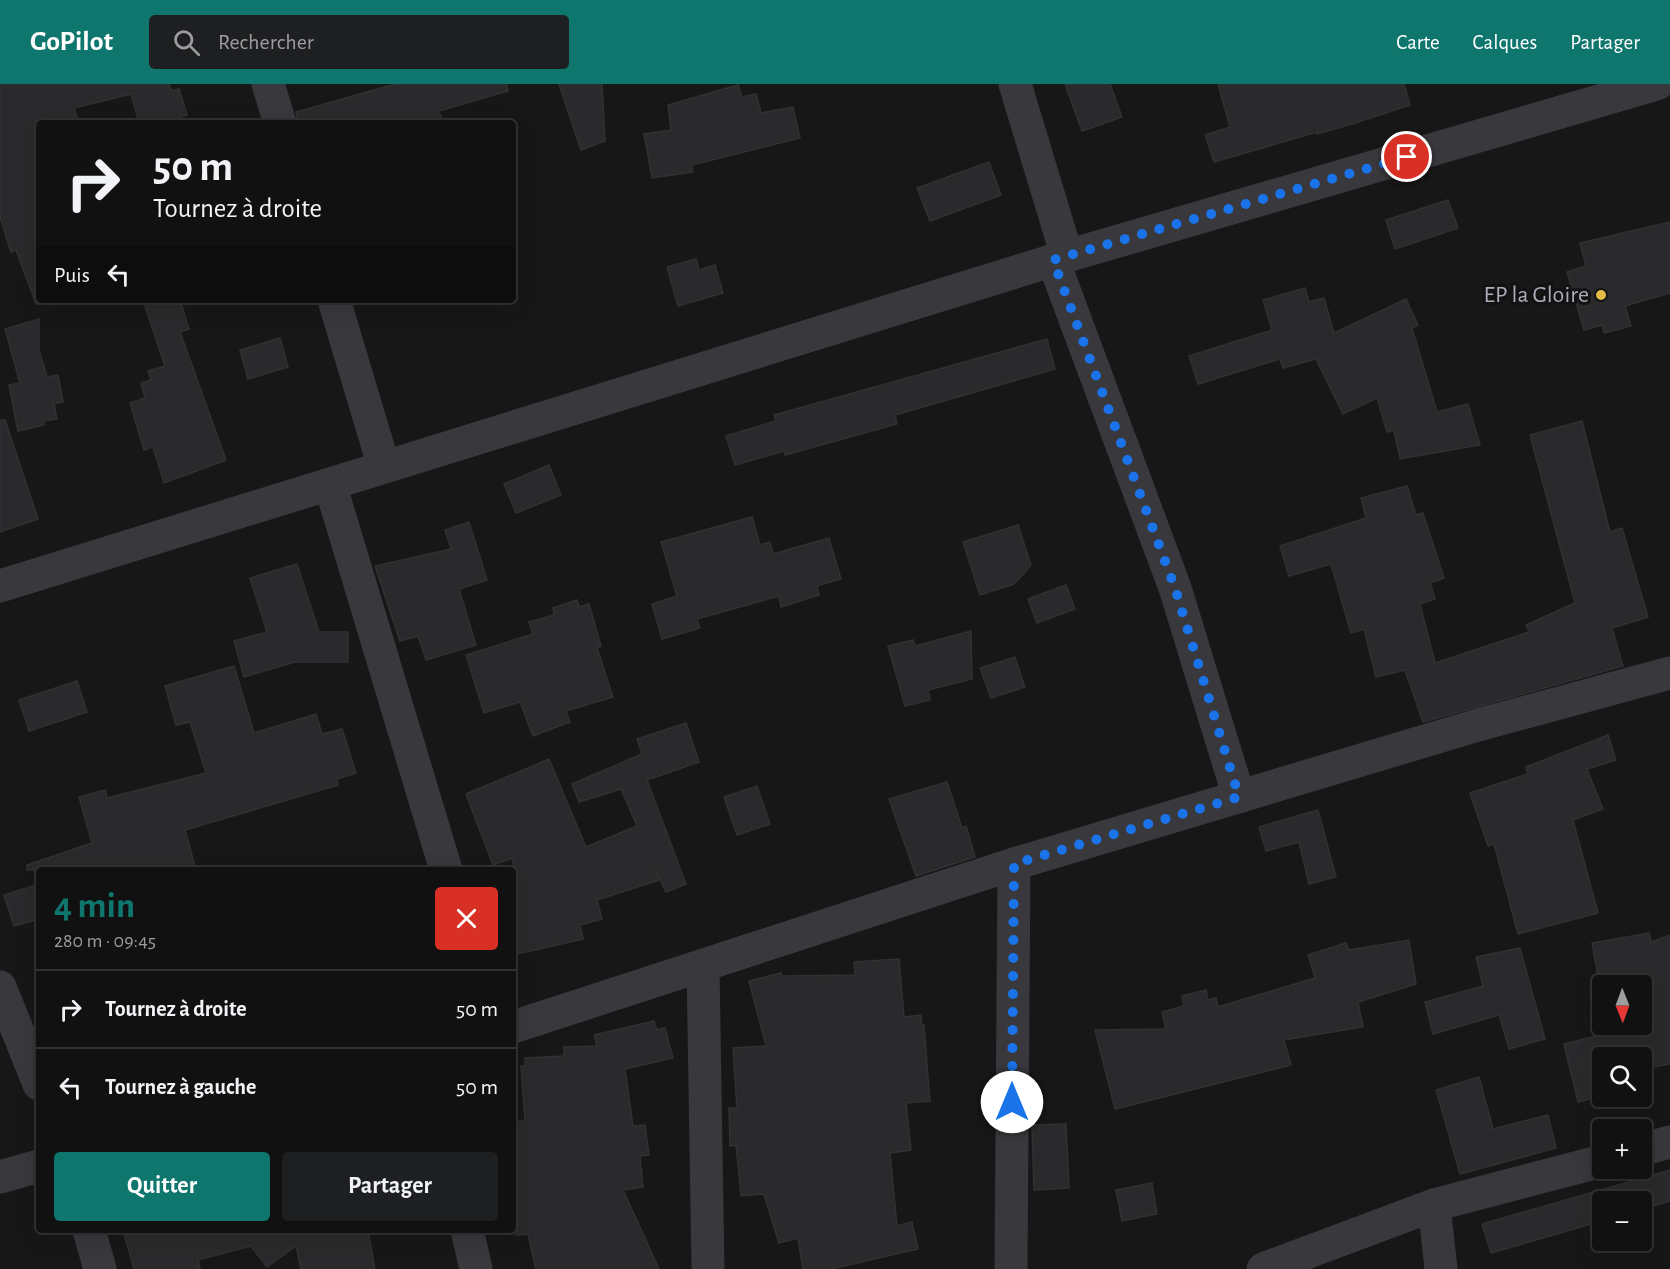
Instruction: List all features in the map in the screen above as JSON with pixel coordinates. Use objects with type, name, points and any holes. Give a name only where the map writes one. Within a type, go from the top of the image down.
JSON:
[{"type":"street","points":[[268,84],[279,120]]},
{"type":"street","points":[[1015,84],[1060,258],[1175,588],[1239,797]]},
{"type":"street","points":[[0,586],[1060,258],[1657,84]]},
{"type":"street","points":[[334,303],[384,467]]},
{"type":"street","points":[[330,484],[445,867]]},
{"type":"street","points":[[516,1026],[703,968],[1014,864],[1478,725],[1670,673]]},
{"type":"street","points":[[1011,1269],[1014,864]]},
{"type":"street","points":[[703,968],[708,1269]]},
{"type":"street","points":[[0,987],[36,1077]]},
{"type":"street","points":[[1652,1147],[1670,1142]]},
{"type":"street","points":[[1263,1269],[1434,1205],[1592,1164]]},
{"type":"street","points":[[0,1177],[36,1167]]},
{"type":"street","points":[[1434,1205],[1441,1269]]},
{"type":"street","points":[[90,1233],[100,1269]]},
{"type":"street","points":[[468,1233],[476,1269]]},
{"type":"building","points":[[0,84],[169,84],[172,91],[179,89],[187,115],[180,117],[181,120],[138,120],[131,94],[74,108],[78,120],[36,120],[36,303],[39,304],[36,304],[16,250],[11,252],[0,217]]},
{"type":"building","points":[[395,84],[507,84],[508,91],[439,111],[442,120],[297,120],[296,112]]},
{"type":"building","points":[[559,84],[602,84],[605,141],[581,150]]},
{"type":"building","points":[[1065,84],[1110,84],[1122,117],[1082,131]]},
{"type":"building","points":[[1218,84],[1404,84],[1410,105],[1352,124],[1214,162],[1205,135],[1230,127]]},
{"type":"building","points":[[738,85],[742,97],[756,94],[761,113],[793,107],[800,138],[692,165],[693,172],[652,178],[644,134],[671,130],[668,105]]},
{"type":"building","points":[[989,162],[1001,195],[930,221],[917,188]]},
{"type":"building","points":[[1448,200],[1458,228],[1395,249],[1386,220]]},
{"type":"building","points":[[1670,222],[1670,293],[1625,306],[1631,326],[1604,333],[1602,325],[1584,330],[1567,272],[1586,266],[1580,243]]},
{"type":"building","points":[[696,259],[699,270],[715,265],[723,293],[678,306],[667,267]]},
{"type":"building","points":[[1305,288],[1309,302],[1324,298],[1334,333],[1406,299],[1418,325],[1412,328],[1437,412],[1468,404],[1480,445],[1400,459],[1394,430],[1387,432],[1377,398],[1343,414],[1316,359],[1283,368],[1280,359],[1198,384],[1189,356],[1272,330],[1263,300]]},
{"type":"building","points":[[144,303],[181,303],[189,329],[180,332],[226,460],[164,483],[153,447],[144,450],[130,403],[145,398],[141,383],[151,380],[148,371],[165,366]]},
{"type":"building","points":[[39,319],[39,350],[47,377],[58,375],[63,402],[54,404],[57,419],[44,421],[44,425],[18,431],[9,385],[20,383],[5,329]]},
{"type":"building","points":[[280,338],[288,367],[248,379],[240,350]]},
{"type":"building","points":[[1047,339],[1055,369],[895,415],[897,424],[785,455],[784,451],[735,465],[726,436],[776,421],[774,415]]},
{"type":"building","points":[[0,420],[5,420],[38,519],[0,532]]},
{"type":"building","points":[[1582,421],[1610,532],[1622,528],[1648,617],[1612,628],[1623,666],[1423,722],[1405,670],[1376,677],[1364,629],[1351,633],[1331,564],[1289,576],[1280,546],[1366,518],[1361,498],[1407,486],[1416,515],[1423,513],[1444,578],[1430,583],[1435,599],[1420,604],[1435,663],[1529,632],[1526,625],[1575,603],[1530,435]]},
{"type":"building","points":[[549,465],[561,495],[516,513],[504,484]]},
{"type":"building","points":[[752,517],[760,545],[770,542],[773,554],[829,538],[841,579],[817,586],[819,595],[781,607],[779,596],[697,619],[700,628],[662,639],[652,604],[677,596],[661,542]]},
{"type":"building","points":[[469,522],[487,580],[459,589],[476,645],[426,660],[418,636],[400,641],[375,566],[451,549],[445,530]]},
{"type":"building","points":[[1018,525],[1031,565],[1014,584],[980,595],[963,542]]},
{"type":"building","points":[[297,564],[319,632],[348,632],[348,662],[295,662],[244,677],[234,641],[267,632],[250,578]]},
{"type":"building","points":[[1066,585],[1075,609],[1037,623],[1028,599]]},
{"type":"building","points":[[577,600],[579,607],[589,604],[601,646],[597,648],[613,697],[566,711],[570,722],[533,736],[520,702],[484,713],[466,655],[533,634],[529,622],[554,615],[553,608]]},
{"type":"building","points":[[971,631],[972,679],[928,690],[930,700],[905,706],[888,646],[913,640],[915,646]]},
{"type":"building","points":[[1015,657],[1025,687],[991,698],[980,668]]},
{"type":"building","points":[[234,666],[254,733],[316,714],[322,734],[342,729],[356,773],[337,779],[338,785],[185,830],[195,867],[36,867],[36,870],[27,870],[27,865],[92,843],[79,797],[105,790],[107,798],[206,773],[190,722],[176,725],[165,686]]},
{"type":"building","points":[[77,681],[87,712],[29,731],[19,700]]},
{"type":"building","points":[[686,723],[699,762],[647,780],[686,884],[666,892],[655,868],[659,880],[597,900],[602,919],[580,925],[583,939],[516,954],[516,867],[513,867],[513,858],[493,865],[466,794],[549,759],[586,847],[637,826],[621,789],[579,802],[572,784],[642,754],[637,739]]},
{"type":"building","points":[[1608,735],[1616,760],[1587,769],[1603,809],[1573,820],[1598,913],[1518,934],[1494,844],[1488,846],[1470,793],[1528,774],[1526,767]]},
{"type":"building","points":[[947,782],[962,828],[966,826],[975,857],[916,876],[889,799]]},
{"type":"building","points":[[757,786],[770,824],[737,835],[724,797]]},
{"type":"building","points":[[1318,810],[1336,877],[1309,884],[1299,842],[1266,851],[1259,827]]},
{"type":"building","points":[[36,885],[36,920],[14,926],[4,895]]},
{"type":"building","points":[[1649,933],[1651,942],[1670,935],[1670,1064],[1652,1067],[1652,1047],[1592,1047],[1592,1098],[1578,1102],[1564,1044],[1600,1035],[1652,1035],[1652,975],[1598,975],[1592,943]]},
{"type":"building","points":[[1409,940],[1416,984],[1358,1002],[1363,1027],[1284,1040],[1291,1065],[1115,1109],[1095,1030],[1166,1029],[1162,1012],[1184,1006],[1182,996],[1206,990],[1208,1000],[1216,998],[1218,1007],[1315,978],[1308,955],[1346,943],[1349,950]]},
{"type":"building","points":[[1520,948],[1545,1039],[1509,1049],[1499,1015],[1433,1034],[1425,1002],[1483,986],[1476,957]]},
{"type":"building","points":[[899,959],[904,1017],[921,1015],[922,1025],[924,1025],[930,1101],[906,1103],[911,1150],[890,1153],[897,1226],[912,1222],[918,1249],[831,1269],[803,1269],[798,1238],[779,1243],[764,1194],[741,1196],[736,1145],[730,1146],[729,1108],[737,1108],[733,1048],[766,1046],[749,981],[781,973],[782,976],[855,975],[854,962]]},
{"type":"building","points":[[654,1021],[657,1030],[665,1028],[673,1058],[625,1069],[633,1126],[645,1125],[649,1155],[640,1156],[643,1187],[623,1190],[659,1269],[536,1269],[528,1234],[516,1235],[516,1122],[525,1121],[521,1066],[525,1066],[525,1058],[564,1056],[564,1047],[597,1046],[594,1035]]},
{"type":"building","points":[[1479,1077],[1493,1129],[1548,1115],[1556,1148],[1460,1174],[1436,1090]]},
{"type":"building","points":[[1066,1124],[1069,1188],[1034,1190],[1032,1125]]},
{"type":"building","points":[[1670,1170],[1670,1201],[1652,1207],[1652,1191],[1597,1191],[1639,1179],[1652,1179],[1652,1175]]},
{"type":"building","points":[[1152,1183],[1157,1214],[1122,1221],[1116,1190]]},
{"type":"building","points":[[1592,1192],[1592,1224],[1491,1253],[1482,1224]]},
{"type":"building","points":[[124,1233],[369,1233],[375,1269],[301,1269],[296,1246],[267,1267],[251,1246],[198,1260],[200,1269],[134,1269]]},
{"type":"place","name":"EP la Gloire","points":[[1601,295]]},
{"type":"route","points":[[1012,1102],[1014,864],[1239,797],[1175,588],[1053,260],[1407,157]]}]
